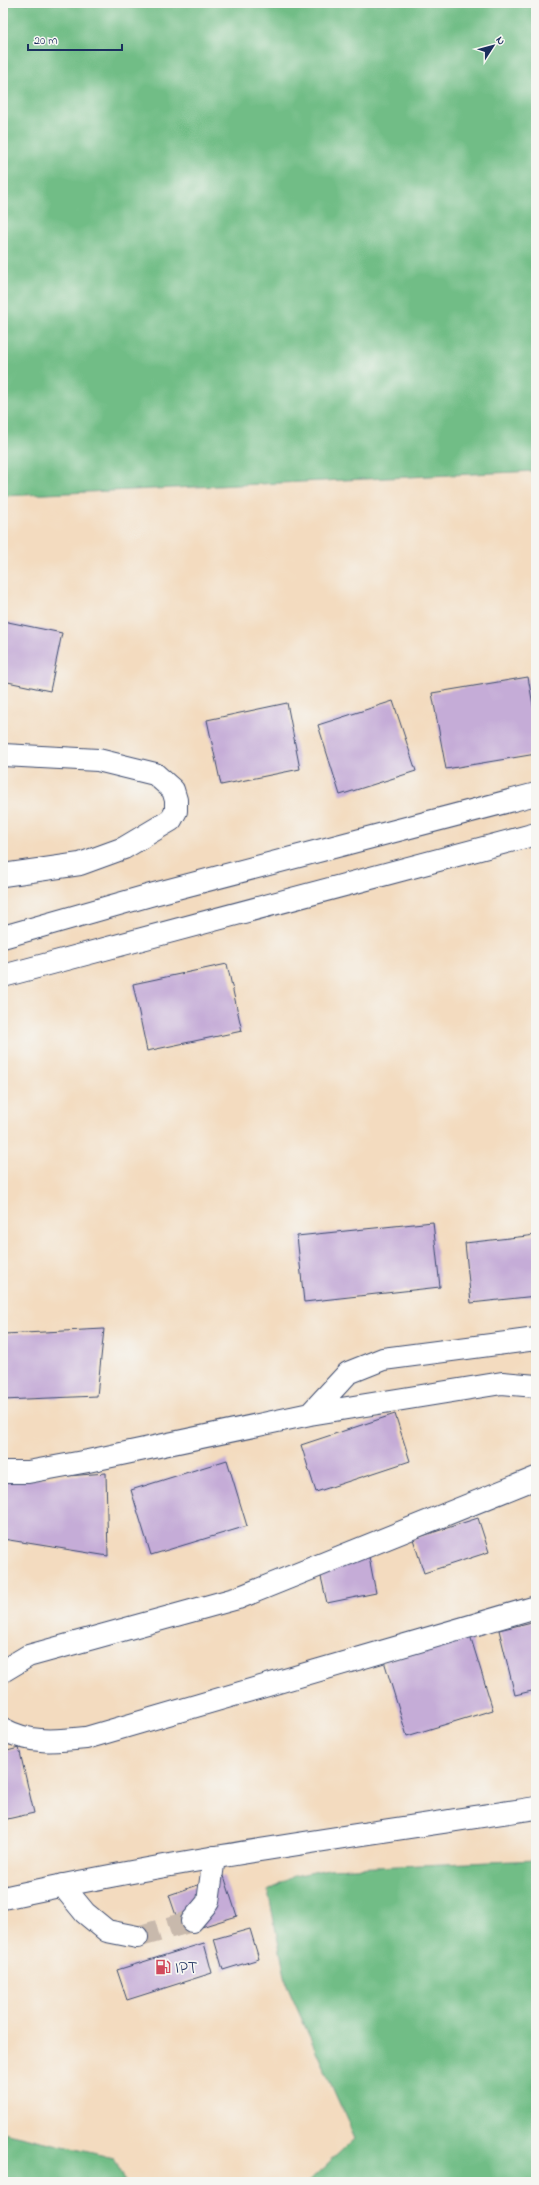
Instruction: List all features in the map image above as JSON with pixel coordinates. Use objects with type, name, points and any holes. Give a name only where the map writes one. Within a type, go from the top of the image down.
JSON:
[{"type":"street","points":[[3,755],[98,760],[155,774],[173,790],[176,800],[176,811],[170,820],[124,848],[80,864],[3,875]]},
{"type":"street","points":[[3,937],[154,894],[536,794]]},
{"type":"street","points":[[3,976],[536,834]]},
{"type":"street","points":[[310,1414],[348,1373],[383,1358],[536,1339]]},
{"type":"street","points":[[3,1472],[28,1472],[88,1461],[310,1414],[502,1383],[536,1386]]},
{"type":"street","points":[[3,1671],[28,1656],[238,1598],[536,1478]]},
{"type":"street","points":[[3,1729],[14,1735],[46,1742],[86,1738],[536,1607]]},
{"type":"street","points":[[3,1898],[62,1885],[214,1857],[536,1808]]},
{"type":"street","points":[[192,1921],[208,1902],[214,1857]]},
{"type":"street","points":[[62,1885],[85,1913],[107,1930],[137,1937]]},
{"type":"green space","points":[[3,3],[536,3],[536,471],[3,496]]},
{"type":"green space","points":[[536,1860],[536,2182],[308,2182],[355,2138],[287,1986],[268,1891],[294,1876],[328,1869]]},
{"type":"green space","points":[[3,2132],[114,2158],[125,2182],[3,2182]]},
{"type":"building","points":[[3,621],[62,633],[50,691],[3,681]]},
{"type":"building","points":[[528,677],[536,722],[536,754],[446,769],[432,693]]},
{"type":"building","points":[[393,701],[416,771],[340,795],[318,725]]},
{"type":"building","points":[[287,703],[300,769],[221,785],[207,720]]},
{"type":"building","points":[[227,964],[242,1031],[147,1051],[133,984]]},
{"type":"building","points":[[433,1222],[440,1287],[304,1302],[297,1236]]},
{"type":"building","points":[[536,1235],[536,1296],[471,1303],[465,1243]]},
{"type":"building","points":[[104,1329],[97,1396],[3,1400],[4,1334]]},
{"type":"building","points":[[395,1414],[410,1461],[316,1492],[301,1445]]},
{"type":"building","points":[[227,1460],[247,1526],[151,1555],[131,1490]]},
{"type":"building","points":[[106,1473],[108,1556],[3,1539],[3,1481]]},
{"type":"building","points":[[478,1518],[489,1552],[424,1573],[413,1539]]},
{"type":"building","points":[[369,1557],[376,1593],[327,1603],[319,1568]]},
{"type":"building","points":[[536,1621],[536,1690],[515,1695],[499,1630]]},
{"type":"building","points":[[470,1635],[493,1710],[407,1736],[384,1661]]},
{"type":"building","points":[[19,1748],[34,1813],[3,1820],[3,1752]]},
{"type":"building","points":[[224,1876],[237,1916],[182,1933],[169,1895]]},
{"type":"building","points":[[250,1929],[259,1959],[223,1970],[214,1939]]},
{"type":"building","points":[[204,1943],[212,1973],[127,2000],[117,1970]]},
{"type":"tunnel","points":[[137,1937],[192,1921]]},
{"type":"place","name":"IPT","points":[[163,1967]]}]
